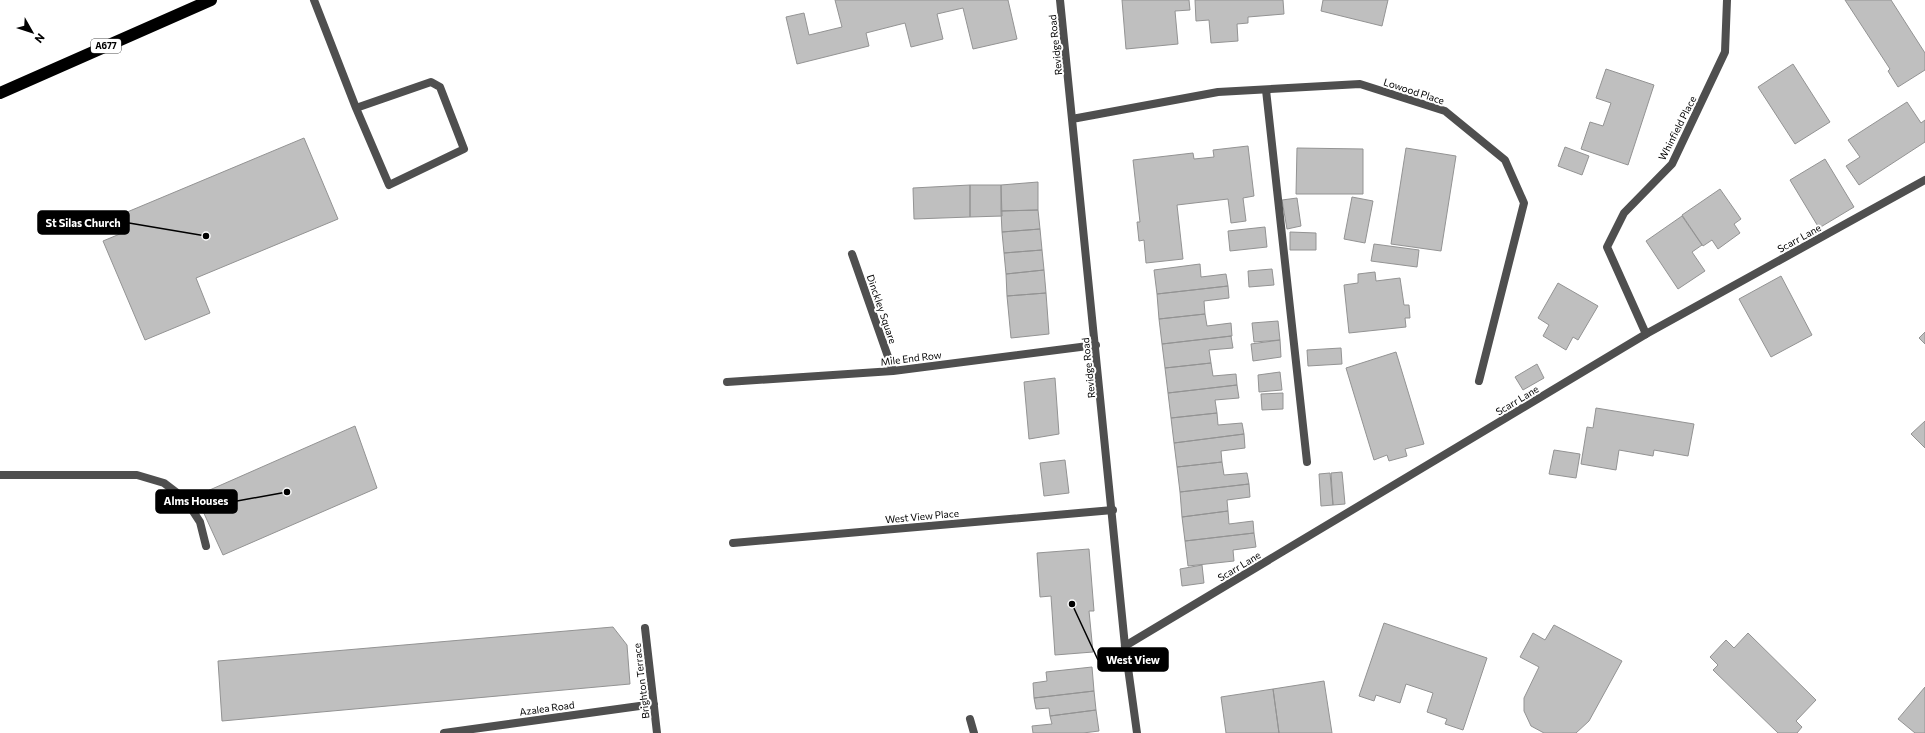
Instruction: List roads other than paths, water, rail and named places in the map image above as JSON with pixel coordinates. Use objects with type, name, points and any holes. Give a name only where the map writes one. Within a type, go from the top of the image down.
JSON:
[{"type":"highway","name":"A677","points":[[0,93],[211,0]]},
{"type":"street","points":[[314,0],[356,108],[389,185],[464,149],[440,87],[431,82],[356,108]]},
{"type":"street","name":"Revidge Road","points":[[1060,0],[1113,510],[1125,646],[1137,733]]},
{"type":"street","name":"Whinfield Place","points":[[1646,334],[1607,246],[1624,213],[1672,164],[1724,52],[1727,0]]},
{"type":"street","name":"Lowood Place","points":[[1072,119],[1218,92],[1360,84],[1445,111],[1505,160],[1524,203],[1479,381]]},
{"type":"street","points":[[1266,90],[1307,462]]},
{"type":"street","name":"Scarr Lane","points":[[1125,646],[1646,334],[1925,180]]},
{"type":"street","name":"Dinckley Square","points":[[852,254],[893,371]]},
{"type":"street","name":"Mile End Row","points":[[727,382],[893,371],[1096,345]]},
{"type":"street","points":[[0,475],[137,475],[164,483],[185,499],[200,522],[206,546]]},
{"type":"street","name":"West View Place","points":[[733,542],[1113,510]]},
{"type":"street","name":"Brighton Terrace","points":[[645,628],[657,733]]},
{"type":"street","name":"Azalea Road","points":[[444,733],[654,704]]},
{"type":"street","points":[[970,719],[974,733]]},
{"type":"place","name":"St Silas Church","points":[[206,236]]},
{"type":"place","name":"Alms Houses","points":[[287,492]]},
{"type":"place","name":"West View","points":[[1072,604]]}]
